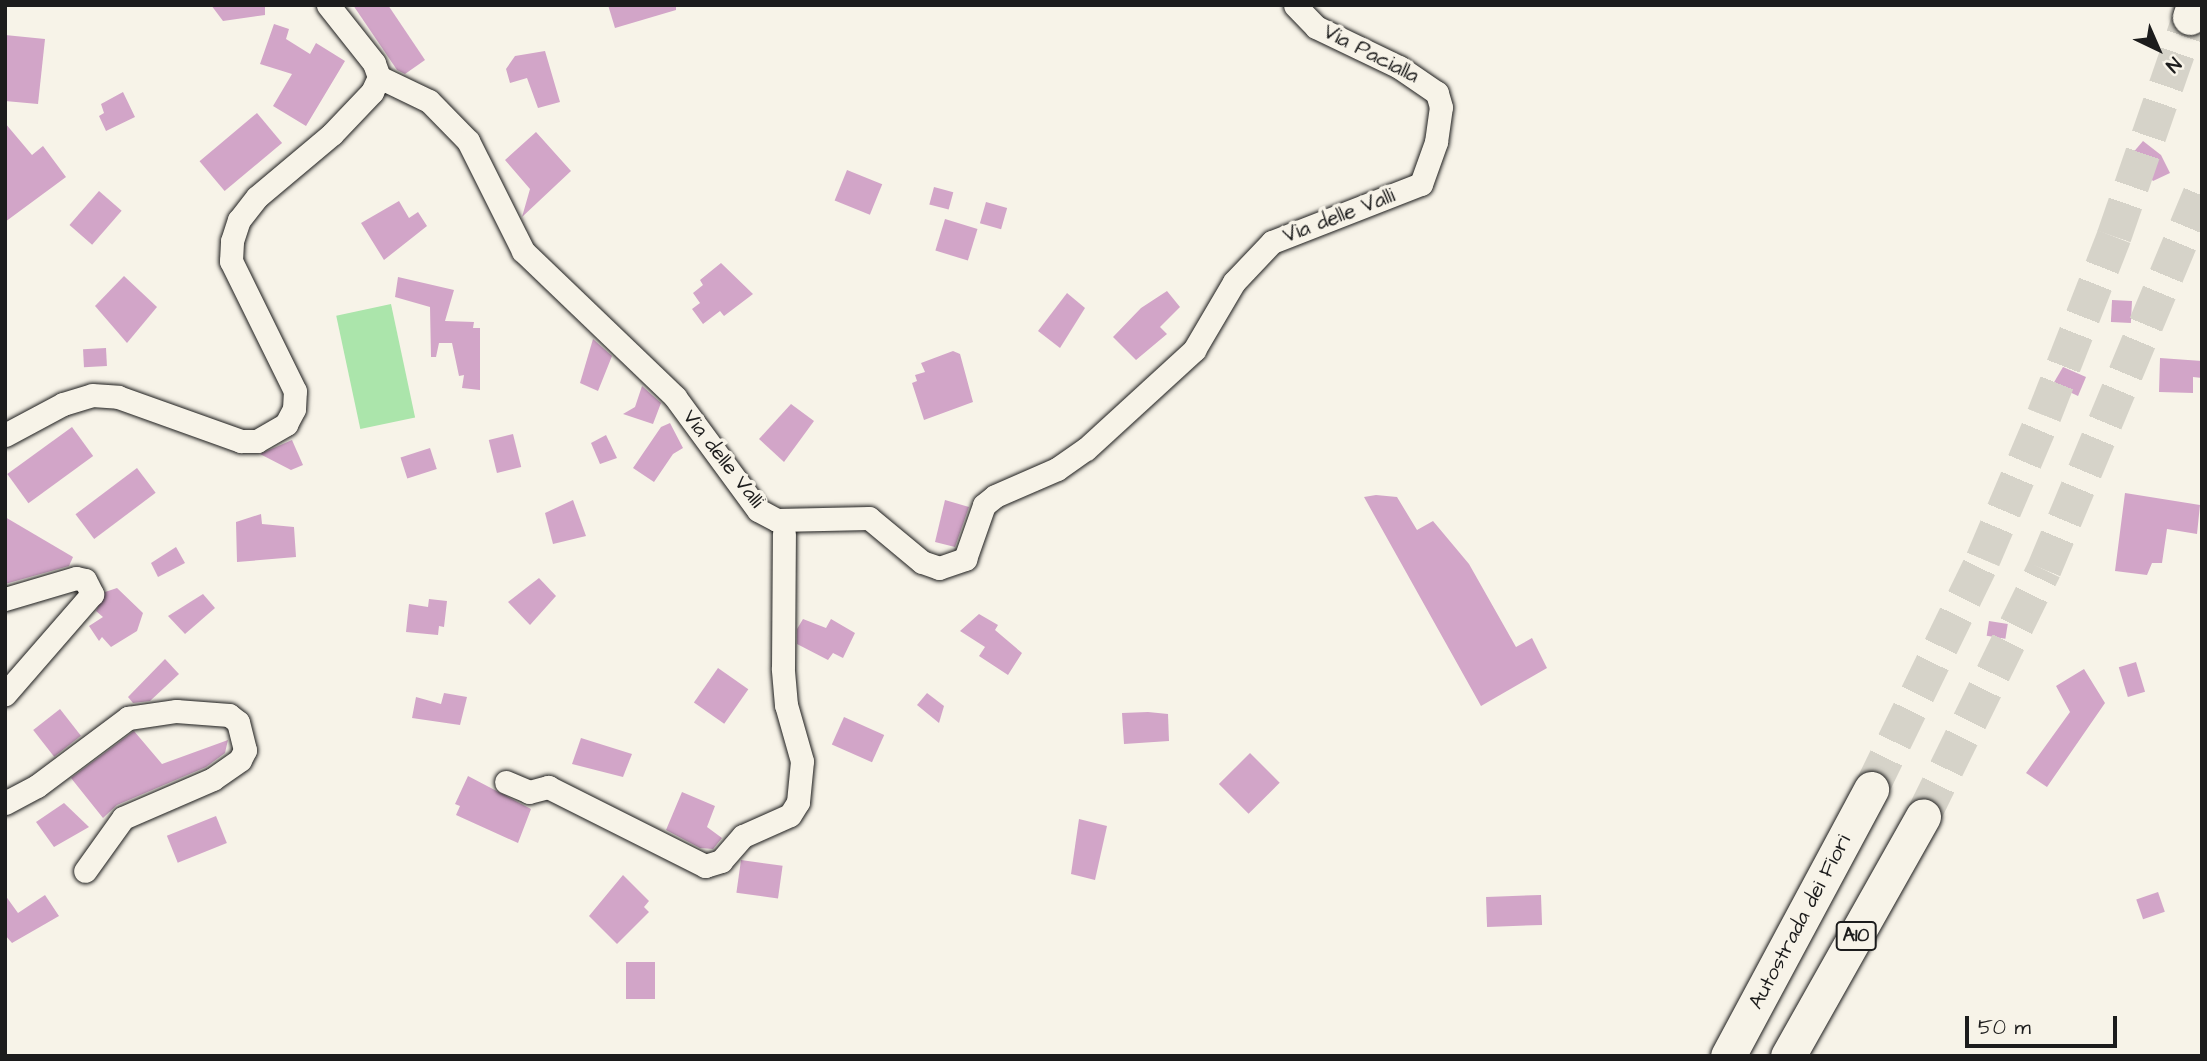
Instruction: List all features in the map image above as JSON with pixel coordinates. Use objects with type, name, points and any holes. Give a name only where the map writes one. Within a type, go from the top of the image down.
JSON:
[{"type":"highway","name":"Autostrada dei Fiori","points":[[1728,1056],[1871,789]]},
{"type":"highway","name":"A10","points":[[1788,1056],[1923,816]]},
{"type":"street","points":[[5,435],[62,404],[92,395],[118,397],[240,441],[257,441],[286,424],[294,408],[295,390],[231,261],[232,241],[239,220],[257,197],[332,134],[372,92],[379,77],[328,5]]},
{"type":"street","name":"Via Pacialla","points":[[1295,5],[1316,27],[1426,82],[1437,93],[1441,107]]},
{"type":"street","name":"Via delle Valli","points":[[379,77],[429,101],[468,141],[523,251],[675,397],[758,510],[777,520],[869,518],[922,562],[939,568],[965,559],[984,505],[995,496],[1057,469],[1086,449],[1194,349],[1234,282],[1272,242],[1420,184],[1436,142],[1441,107]]},
{"type":"street","points":[[506,782],[529,792],[548,787],[705,866],[720,861],[743,836],[790,815],[798,802],[802,761],[785,692],[780,581],[784,534]]},
{"type":"street","points":[[5,598],[76,578],[85,580],[92,594],[5,694]]},
{"type":"street","points":[[5,803],[37,786],[128,718],[176,711],[229,715],[238,722],[245,750],[240,760],[213,779],[123,818],[85,871]]},
{"type":"green space","points":[[391,304],[415,417],[360,429],[336,316]]},
{"type":"building","points":[[211,5],[265,5],[265,15],[223,21]]},
{"type":"building","points":[[353,5],[388,5],[425,60],[405,74],[397,70]]},
{"type":"building","points":[[608,5],[676,5],[676,10],[615,28]]},
{"type":"building","points":[[274,24],[289,29],[286,39],[310,54],[316,43],[345,61],[306,126],[273,106],[292,74],[260,64]]},
{"type":"building","points":[[5,35],[45,39],[38,104],[5,101]]},
{"type":"building","points":[[545,51],[560,102],[538,108],[527,78],[510,83],[506,69],[515,56]]},
{"type":"building","points":[[123,92],[135,117],[106,131],[99,116],[104,113],[101,104]]},
{"type":"building","points":[[257,113],[282,143],[225,191],[200,161]]},
{"type":"building","points":[[5,123],[32,155],[43,146],[66,177],[5,222]]},
{"type":"building","points":[[536,132],[571,171],[522,217],[530,189],[505,160]]},
{"type":"building","points":[[2143,141],[2161,155],[2170,173],[2153,181],[2131,155]]},
{"type":"building","points":[[847,170],[882,184],[870,215],[835,201]]},
{"type":"building","points":[[934,187],[953,192],[949,210],[929,204]]},
{"type":"building","points":[[99,191],[122,211],[92,245],[69,225]]},
{"type":"building","points":[[399,201],[409,218],[418,212],[427,226],[384,260],[361,223]]},
{"type":"building","points":[[986,202],[1007,208],[1001,229],[980,223]]},
{"type":"building","points":[[945,219],[978,229],[968,260],[935,251]]},
{"type":"building","points":[[721,263],[753,294],[724,316],[720,311],[703,324],[692,309],[700,303],[693,293],[703,285],[700,280]]},
{"type":"building","points":[[124,276],[157,307],[127,343],[95,306]]},
{"type":"building","points":[[398,277],[454,290],[445,321],[474,322],[473,328],[480,328],[480,390],[462,388],[464,375],[459,376],[452,343],[439,343],[436,357],[431,357],[430,307],[395,297]]},
{"type":"building","points":[[1167,291],[1180,307],[1160,327],[1167,334],[1136,360],[1113,337],[1141,308]]},
{"type":"building","points":[[1067,293],[1085,308],[1060,348],[1038,331]]},
{"type":"building","points":[[2112,300],[2132,301],[2131,323],[2111,322]]},
{"type":"building","points":[[593,339],[612,356],[598,391],[580,383]]},
{"type":"building","points":[[106,348],[107,366],[84,367],[83,349]]},
{"type":"building","points":[[953,351],[960,354],[973,402],[924,420],[912,383],[917,381],[915,375],[925,372],[921,363]]},
{"type":"building","points":[[2160,358],[2202,361],[2202,378],[2193,377],[2193,393],[2159,392]]},
{"type":"building","points":[[2063,367],[2086,377],[2078,396],[2053,384]]},
{"type":"building","points":[[642,386],[661,403],[653,424],[623,414],[635,407]]},
{"type":"building","points":[[791,404],[814,421],[784,462],[759,439]]},
{"type":"building","points":[[670,423],[683,448],[673,454],[654,482],[633,468],[661,427]]},
{"type":"building","points":[[72,427],[93,456],[28,503],[7,474]]},
{"type":"building","points":[[513,434],[521,467],[497,473],[489,440]]},
{"type":"building","points":[[606,435],[617,458],[600,464],[591,443]]},
{"type":"building","points":[[292,440],[303,465],[291,470],[260,454]]},
{"type":"building","points":[[430,448],[437,469],[407,479],[401,458]]},
{"type":"building","points":[[137,468],[156,493],[94,539],[76,514]]},
{"type":"building","points":[[2125,493],[2200,505],[2197,534],[2167,529],[2162,563],[2152,563],[2147,575],[2115,571]]},
{"type":"building","points":[[1364,497],[1397,497],[1417,530],[1433,521],[1469,564],[1516,647],[1532,638],[1547,668],[1481,706]]},
{"type":"building","points":[[573,500],[586,536],[553,544],[545,513]]},
{"type":"building","points":[[945,500],[969,507],[955,547],[935,542]]},
{"type":"building","points":[[261,514],[262,524],[294,527],[296,557],[237,562],[236,522]]},
{"type":"building","points":[[5,517],[73,557],[69,566],[5,584]]},
{"type":"building","points":[[176,547],[185,563],[158,577],[151,563]]},
{"type":"building","points":[[539,578],[556,596],[530,625],[508,602]]},
{"type":"building","points":[[117,588],[143,613],[137,631],[111,647],[102,637],[99,641],[89,626],[103,617],[96,611],[105,592]]},
{"type":"building","points":[[203,594],[215,608],[185,634],[168,616]]},
{"type":"building","points":[[429,599],[447,601],[444,627],[439,626],[438,635],[406,632],[409,604],[428,607]]},
{"type":"building","points":[[979,614],[998,625],[995,630],[1022,653],[1008,675],[979,656],[985,647],[960,631]]},
{"type":"building","points":[[803,619],[826,628],[831,619],[855,633],[843,658],[833,653],[828,660],[797,644],[797,629]]},
{"type":"building","points":[[1989,621],[2008,624],[2005,639],[1987,636]]},
{"type":"building","points":[[165,659],[179,674],[150,701],[133,703],[128,697]]},
{"type":"building","points":[[2136,662],[2145,692],[2128,697],[2119,667]]},
{"type":"building","points":[[718,668],[748,689],[724,724],[694,702]]},
{"type":"building","points":[[2084,669],[2105,703],[2047,787],[2026,773],[2070,712],[2056,686]]},
{"type":"building","points":[[444,693],[467,697],[460,725],[412,718],[416,697],[441,704]]},
{"type":"building","points":[[927,693],[944,706],[939,723],[917,705]]},
{"type":"building","points":[[60,709],[81,736],[54,757],[33,730]]},
{"type":"building","points":[[1122,713],[1168,714],[1169,741],[1124,744]]},
{"type":"building","points":[[844,717],[884,735],[872,762],[832,744]]},
{"type":"building","points":[[134,731],[162,764],[228,740],[225,753],[206,767],[117,805],[103,818],[71,778]]},
{"type":"building","points":[[581,738],[632,754],[623,777],[572,764]]},
{"type":"building","points":[[1250,753],[1280,783],[1249,814],[1219,784]]},
{"type":"building","points":[[468,776],[531,809],[518,843],[456,815],[460,806],[455,804]]},
{"type":"building","points":[[682,792],[715,806],[707,827],[722,838],[713,849],[700,848],[666,830]]},
{"type":"building","points":[[64,803],[89,827],[54,847],[36,822]]},
{"type":"building","points":[[216,816],[227,843],[178,863],[167,836]]},
{"type":"building","points":[[1079,819],[1107,826],[1095,880],[1071,874]]},
{"type":"building","points":[[741,860],[783,866],[778,899],[736,893]]},
{"type":"building","points":[[623,875],[649,901],[644,907],[649,912],[617,944],[589,916]]},
{"type":"building","points":[[2158,892],[2165,912],[2143,919],[2136,899]]},
{"type":"building","points":[[5,895],[18,913],[45,895],[59,916],[12,943],[5,935]]},
{"type":"building","points":[[1541,895],[1542,925],[1487,927],[1486,897]]},
{"type":"building","points":[[626,962],[655,962],[655,999],[626,999]]},
{"type":"tunnel","points":[[1871,789],[1983,559],[2044,415],[2114,236],[2190,17]]},
{"type":"tunnel","points":[[1923,816],[2044,569],[2202,189]]}]
